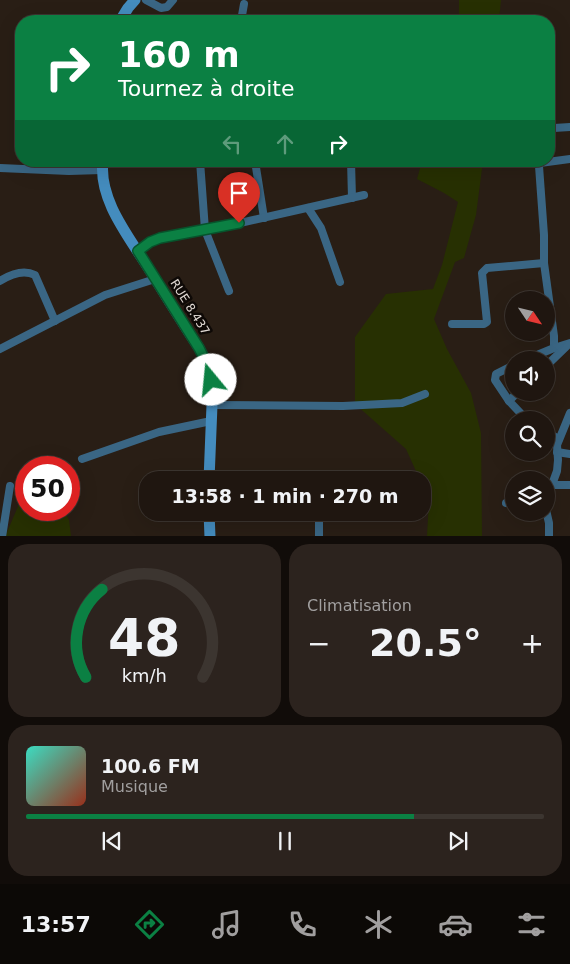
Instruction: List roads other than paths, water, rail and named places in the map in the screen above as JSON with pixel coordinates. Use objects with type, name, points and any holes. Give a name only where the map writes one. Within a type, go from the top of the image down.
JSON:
[{"type":"main road","points":[[124,15],[136,0]]},
{"type":"main road","name":"RUE 8.437","points":[[102,167],[105,188],[115,216],[206,362],[211,380],[212,405],[209,471]]},
{"type":"main road","points":[[209,521],[210,536]]},
{"type":"street","points":[[146,0],[162,8],[167,7],[174,0]]},
{"type":"street","points":[[243,15],[244,4]]},
{"type":"street","points":[[555,128],[570,127]]},
{"type":"street","points":[[555,161],[570,159]]},
{"type":"street","points":[[0,168],[69,171],[95,167]]},
{"type":"street","points":[[200,167],[205,230],[229,291]]},
{"type":"street","points":[[256,167],[264,218]]},
{"type":"street","points":[[350,167],[352,198]]},
{"type":"street","points":[[539,167],[544,263],[554,348]]},
{"type":"street","points":[[138,251],[150,242],[160,238],[264,218],[364,195]]},
{"type":"street","points":[[308,208],[321,228],[340,282]]},
{"type":"street","points":[[452,324],[484,324],[487,322],[482,273],[487,268],[544,263]]},
{"type":"street","points":[[0,281],[21,272],[29,272],[35,275],[55,321]]},
{"type":"street","points":[[0,349],[105,295],[155,279]]},
{"type":"street","points":[[547,351],[570,343]]},
{"type":"street","points":[[555,357],[570,343]]},
{"type":"street","points":[[505,370],[496,374],[495,380],[505,395]]},
{"type":"street","points":[[212,405],[342,406],[402,403],[426,394]]},
{"type":"street","points":[[509,401],[518,411]]},
{"type":"street","points":[[555,477],[558,460],[557,445],[570,413]]},
{"type":"street","points":[[82,459],[159,432],[211,422]]},
{"type":"street","points":[[555,437],[559,439]]},
{"type":"street","points":[[556,452],[570,454]]},
{"type":"street","points":[[555,485],[570,485]]},
{"type":"street","points":[[2,536],[10,486]]},
{"type":"street","points":[[319,521],[319,536]]},
{"type":"street","points":[[549,521],[549,536]]}]
